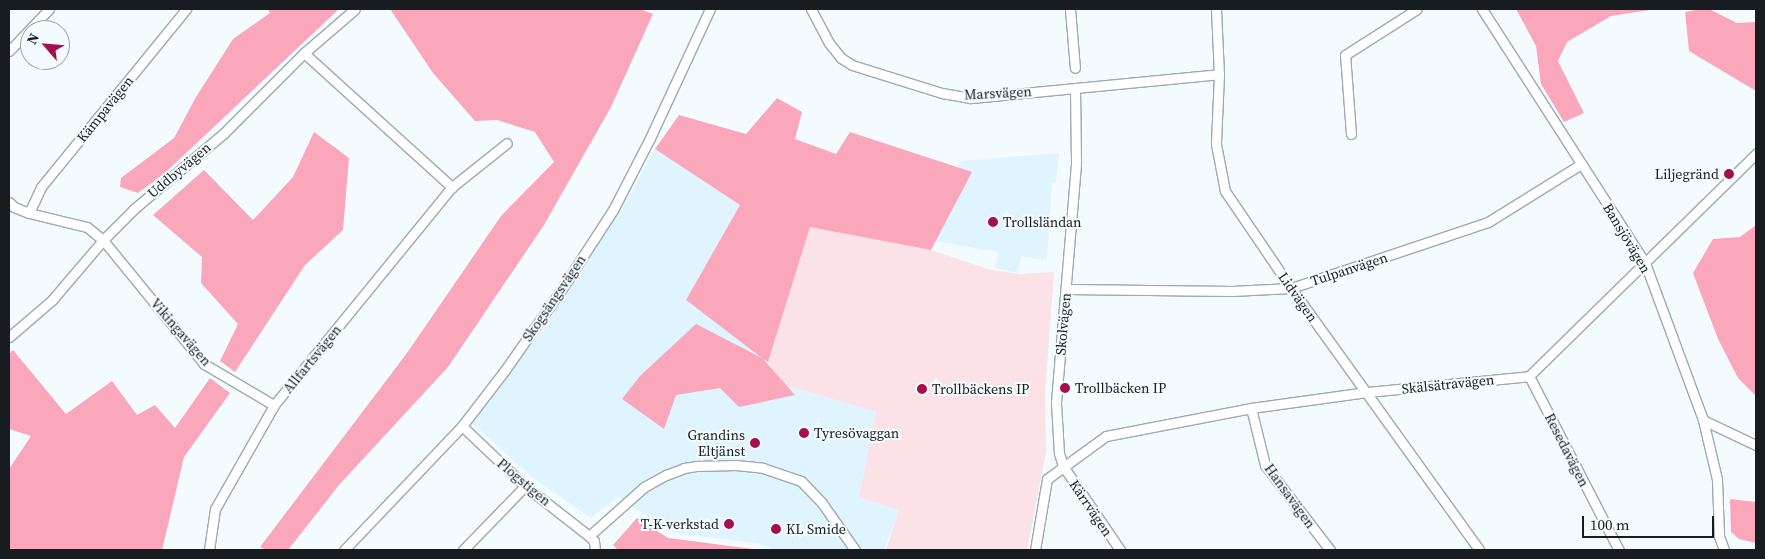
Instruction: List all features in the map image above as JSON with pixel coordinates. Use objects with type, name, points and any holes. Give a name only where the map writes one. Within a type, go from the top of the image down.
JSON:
[{"type":"street","points":[[9,51],[49,9]]},
{"type":"street","name":"Kämpavägen","points":[[29,213],[41,187],[186,9]]},
{"type":"street","name":"Uddbyvägen","points":[[9,337],[52,300],[103,240],[135,208],[223,134],[304,53],[355,9]]},
{"type":"street","name":"Skogsängsvägen","points":[[344,550],[462,426],[505,370],[559,293],[613,210],[650,138],[710,9]]},
{"type":"street","name":"Marsvägen","points":[[811,9],[829,43],[841,58],[852,65],[942,93],[971,98],[1219,74]]},
{"type":"street","points":[[1070,9],[1075,68]]},
{"type":"street","name":"Lidvägen","points":[[1216,9],[1219,74],[1216,144],[1225,191],[1291,288],[1479,550]]},
{"type":"street","points":[[1351,134],[1345,55],[1418,9]]},
{"type":"street","name":"Bansjövägen","points":[[1482,9],[1645,262],[1703,420],[1717,479],[1719,536],[1724,550]]},
{"type":"street","points":[[304,53],[452,187]]},
{"type":"street","name":"Skolvägen","points":[[1063,466],[1059,453],[1056,403],[1076,164],[1075,89]]},
{"type":"street","name":"Allfartsvägen","points":[[209,550],[215,509],[274,405],[452,187],[508,143]]},
{"type":"street","points":[[1529,376],[1756,154]]},
{"type":"street","name":"Tulpanvägen","points":[[1067,289],[1232,291],[1291,288],[1488,222],[1581,164]]},
{"type":"street","name":"Vikingavägen","points":[[9,202],[14,207],[29,213],[87,227],[103,240],[204,364],[274,405]]},
{"type":"street","name":"Skälsätravägen","points":[[1063,466],[1106,436],[1251,408],[1367,392],[1529,376]]},
{"type":"street","name":"Resedavägen","points":[[1529,376],[1619,550]]},
{"type":"street","name":"Hansavägen","points":[[1251,408],[1265,465],[1330,550]]},
{"type":"street","points":[[1703,420],[1756,445]]},
{"type":"street","name":"Plogstigen","points":[[462,426],[525,486],[589,536]]},
{"type":"street","points":[[595,550],[594,541],[589,536],[644,487],[666,475],[684,468],[696,466],[762,468],[801,481],[822,503],[855,550]]},
{"type":"street","points":[[1035,550],[1047,479],[1063,466]]},
{"type":"street","name":"Kärrvägen","points":[[1063,466],[1120,550]]},
{"type":"street","points":[[463,550],[525,486]]},
{"type":"shaded area","points":[[268,9],[339,9],[165,173],[138,193],[120,187],[121,178],[174,138],[196,97],[233,39],[270,13]]},
{"type":"shaded area","points":[[390,9],[640,9],[653,14],[611,107],[544,225],[448,367],[339,485],[288,550],[266,550],[260,547],[407,353],[501,216],[554,162],[535,132],[497,120],[475,121],[433,73]]},
{"type":"shaded area","points":[[1516,9],[1656,9],[1611,16],[1567,42],[1558,61],[1584,113],[1564,122],[1541,84],[1536,46]]},
{"type":"shaded area","points":[[1709,9],[1737,23],[1756,22],[1756,91],[1689,51],[1685,12]]},
{"type":"shaded area","points":[[777,98],[802,112],[795,139],[836,154],[850,132],[972,172],[931,250],[810,227],[768,362],[763,359],[795,395],[739,407],[720,388],[676,395],[664,429],[622,399],[640,376],[696,324],[762,358],[686,300],[740,205],[655,149],[679,115],[746,134]]},
{"type":"shaded area","points":[[314,132],[349,158],[343,230],[305,265],[235,372],[220,361],[238,324],[201,283],[202,257],[153,215],[204,170],[253,220],[293,177]]},
{"type":"shaded area","points":[[655,149],[740,205],[686,300],[768,362],[781,384],[876,412],[859,496],[899,510],[884,550],[772,550],[762,544],[670,532],[618,497],[591,518],[533,478],[470,421],[548,322],[630,194]]},
{"type":"shaded area","name":"Trollsländan","points":[[1059,153],[1056,183],[1052,183],[1047,261],[1021,256],[1018,273],[995,268],[998,252],[933,241],[938,203],[961,161]]},
{"type":"shaded area","points":[[1756,225],[1756,396],[1738,378],[1718,339],[1693,273],[1713,239],[1740,237]]},
{"type":"shaded area","name":"Trollbäckens IP","points":[[810,227],[931,250],[991,270],[1020,274],[1054,272],[1045,395],[1046,452],[1027,550],[886,550],[899,510],[859,497],[876,412],[781,384],[768,362]]},
{"type":"shaded area","points":[[13,350],[66,414],[112,381],[137,415],[155,405],[175,428],[210,378],[230,393],[184,457],[162,550],[9,550],[9,469],[31,436],[9,429],[9,354]]},
{"type":"shaded area","points":[[1730,499],[1756,502],[1756,543],[1739,539],[1731,532]]},
{"type":"shaded area","points":[[637,518],[668,538],[761,550],[618,550],[613,545]]},
{"type":"place","name":"Liljegränd","points":[[1729,174]]},
{"type":"place","name":"Trollsländan","points":[[993,222]]},
{"type":"place","name":"Trollbäcken IP","points":[[1065,388]]},
{"type":"place","name":"Trollbäckens IP","points":[[922,389]]},
{"type":"place","name":"Tyresövaggan","points":[[804,433]]},
{"type":"place","name":"Grandins Eltjänst","points":[[755,443]]},
{"type":"place","name":"T-K-verkstad","points":[[729,524]]},
{"type":"place","name":"KL Smide","points":[[776,529]]}]
